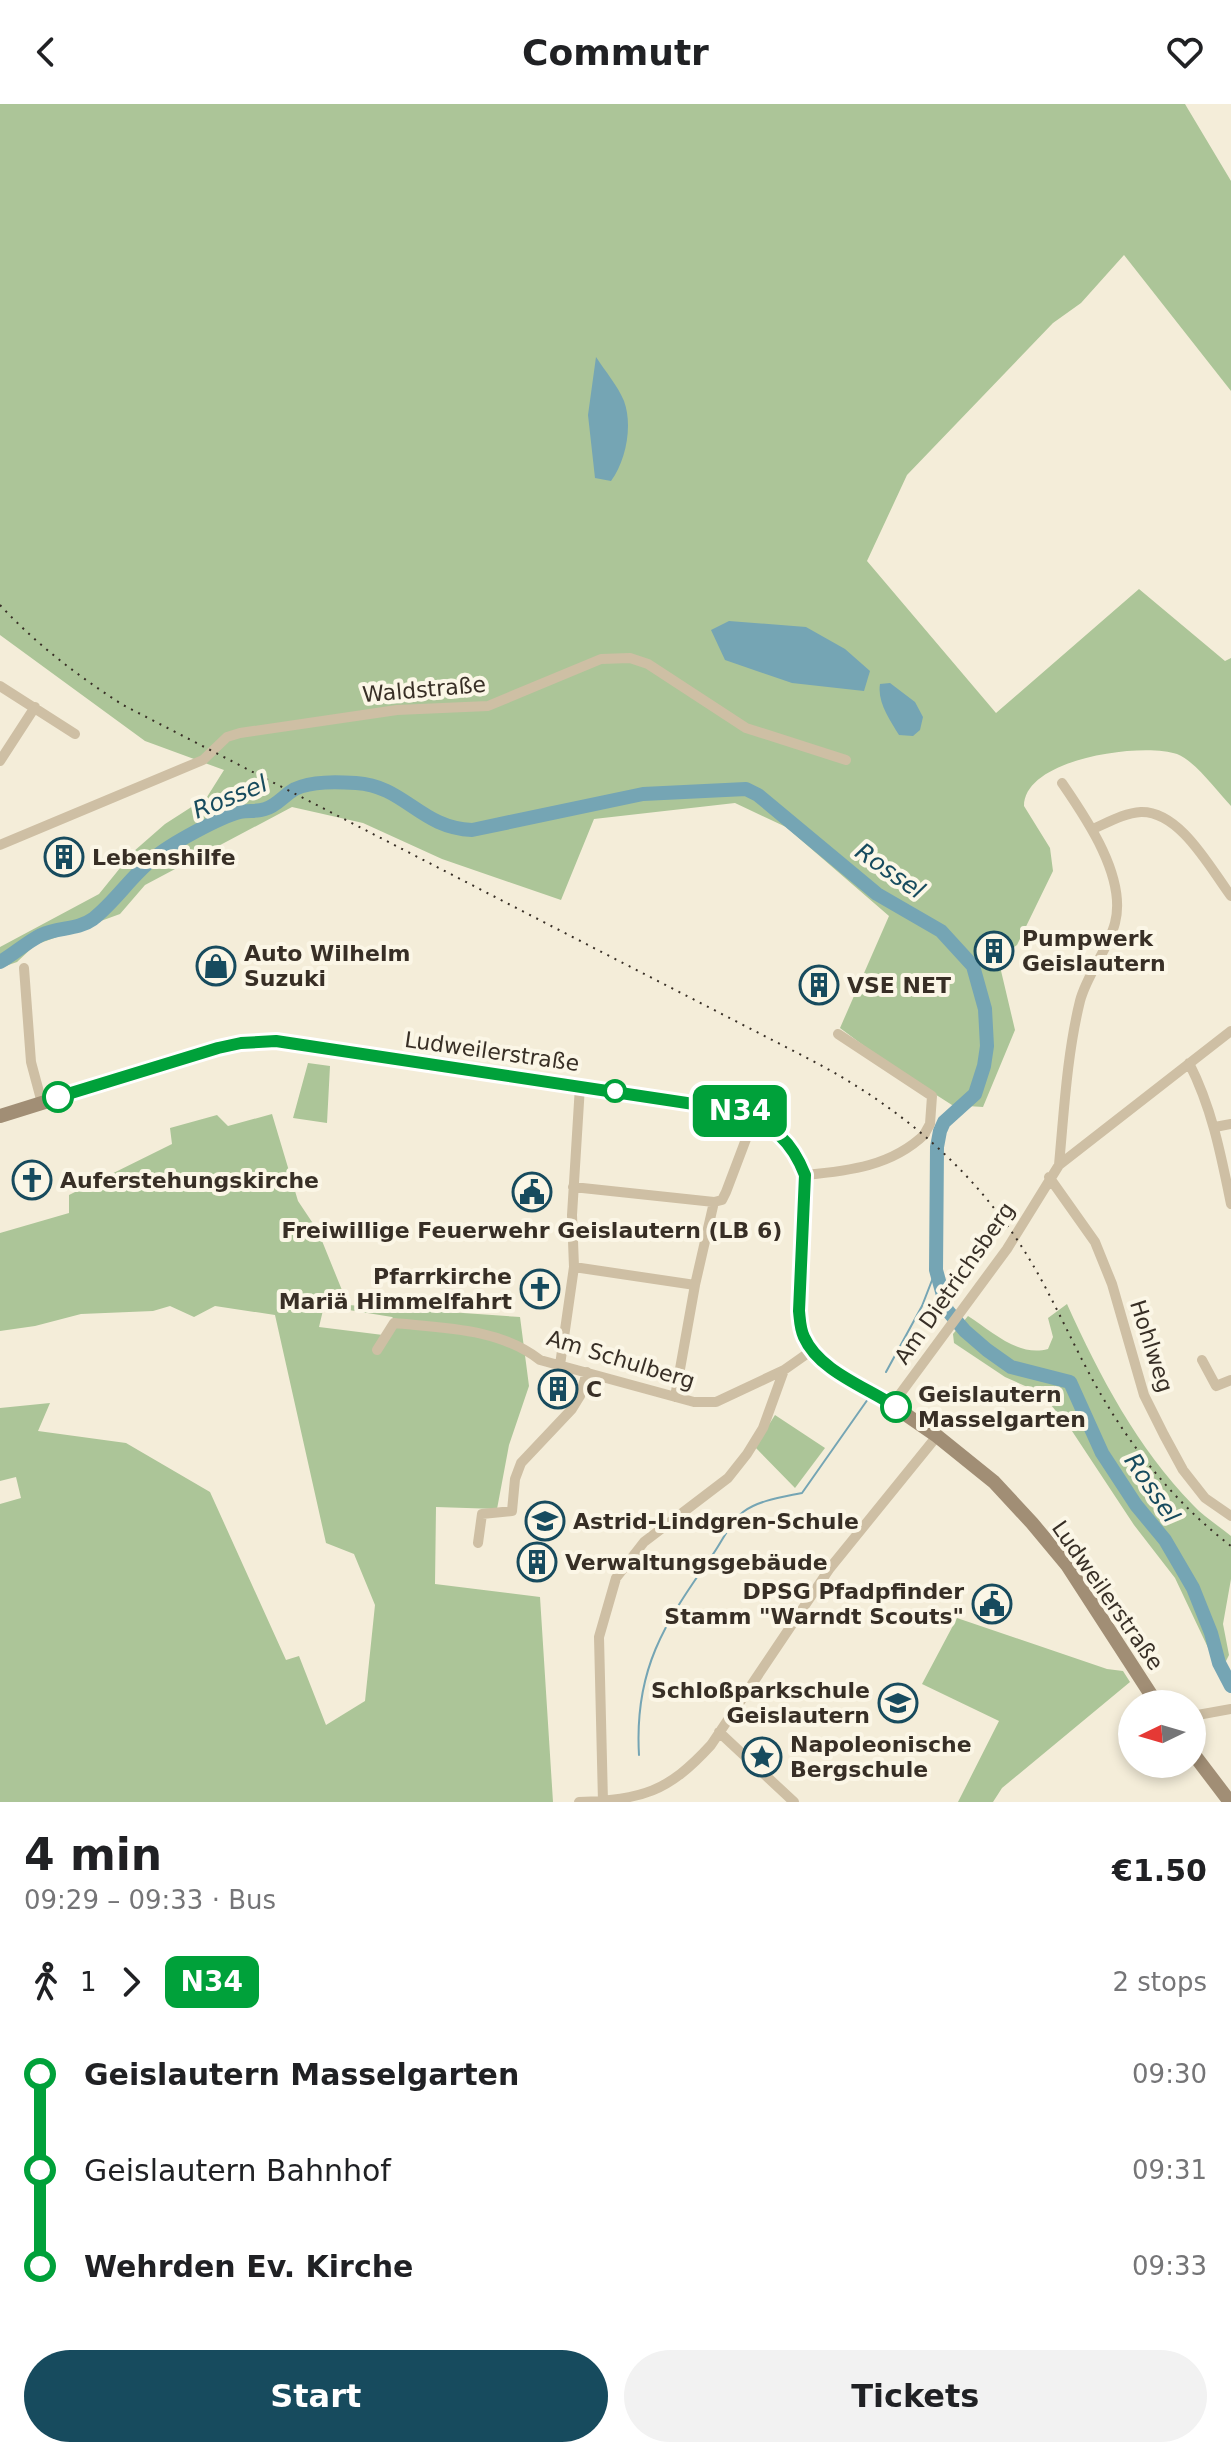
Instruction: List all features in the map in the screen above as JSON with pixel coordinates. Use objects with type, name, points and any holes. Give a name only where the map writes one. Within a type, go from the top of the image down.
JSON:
[{"type":"main road","name":"Ludweilerstraße","points":[[0,1116],[172,1060],[230,1045],[263,1041],[740,1111],[769,1124],[797,1154],[805,1175]]},
{"type":"main road","points":[[805,1175],[799,1311],[802,1334],[811,1351]]},
{"type":"main road","name":"Ludweilerstraße","points":[[811,1351],[827,1366],[937,1436],[994,1482],[1067,1565],[1148,1690]]},
{"type":"main road","points":[[1206,1773],[1224,1800]]},
{"type":"street","name":"Waldstraße","points":[[0,845],[203,760],[227,737],[397,710],[488,706],[601,659],[630,658],[648,664],[746,728],[846,760]]},
{"type":"street","points":[[0,686],[75,734]]},
{"type":"street","points":[[0,761],[35,707]]},
{"type":"street","points":[[1059,1165],[1081,998],[1116,921],[1115,889],[1093,829],[1062,783]]},
{"type":"street","points":[[1093,829],[1125,814],[1157,813],[1180,828],[1231,896]]},
{"type":"street","points":[[24,968],[31,1062],[42,1103]]},
{"type":"street","name":"Am Dietrichsberg","points":[[892,1405],[1007,1249],[1059,1165],[1231,1031]]},
{"type":"street","points":[[805,1175],[845,1171],[883,1161],[902,1153],[925,1134],[930,1124],[932,1096],[838,1034]]},
{"type":"street","points":[[1189,1063],[1204,1093],[1215,1127],[1231,1204]]},
{"type":"street","points":[[560,1365],[574,1267],[573,1187],[580,1086]]},
{"type":"street","points":[[573,1187],[714,1202],[722,1200],[754,1118]]},
{"type":"street","points":[[1215,1127],[1231,1124]]},
{"type":"street","name":"Hohlweg","points":[[1049,1177],[1095,1242],[1112,1284],[1144,1395],[1164,1435],[1183,1470],[1205,1498],[1231,1516]]},
{"type":"street","points":[[675,1397],[714,1202]]},
{"type":"street","points":[[574,1267],[695,1285]]},
{"type":"street","name":"Am Schulberg","points":[[377,1350],[394,1323],[460,1329],[497,1337],[526,1349],[540,1360],[694,1402],[716,1402],[784,1370],[811,1351]]},
{"type":"street","points":[[1202,1360],[1216,1386],[1231,1380]]},
{"type":"street","points":[[603,1802],[599,1637],[616,1578],[644,1542],[728,1478],[763,1428],[784,1370]]},
{"type":"street","points":[[478,1543],[482,1514],[512,1511],[515,1479],[521,1463],[572,1409],[580,1396],[587,1372]]},
{"type":"street","points":[[579,1802],[603,1802],[638,1796],[665,1786],[689,1768],[719,1732],[830,1568],[937,1436]]},
{"type":"street","points":[[1206,1713],[1231,1709]]},
{"type":"street","points":[[719,1732],[794,1802]]},
{"type":"green space","points":[[0,104],[1185,104],[1231,181],[1231,391],[1124,255],[1081,303],[1053,323],[907,475],[867,561],[996,713],[1139,589],[1225,661],[1231,658],[1231,806],[1191,763],[1177,754],[1161,751],[1114,753],[1063,765],[1043,776],[1029,789],[1024,806],[1050,848],[1053,871],[1017,945],[998,958],[1015,1030],[983,1107],[952,1105],[891,1066],[840,1028],[889,916],[786,827],[735,803],[594,819],[561,900],[442,859],[363,823],[292,807],[145,885],[120,914],[35,945],[17,962],[0,968],[0,947],[99,894],[133,852],[165,824],[207,797],[224,770],[145,741],[0,635]]},
{"type":"green space","points":[[308,1063],[330,1066],[327,1123],[293,1118]]},
{"type":"green space","points":[[272,1114],[298,1201],[318,1231],[348,1305],[520,1317],[529,1386],[509,1445],[497,1509],[436,1507],[435,1584],[540,1597],[553,1802],[0,1802],[0,1504],[21,1498],[16,1477],[0,1481],[0,1408],[50,1403],[38,1431],[126,1443],[210,1492],[286,1660],[299,1656],[326,1725],[365,1701],[375,1605],[354,1554],[326,1543],[275,1315],[215,1306],[194,1317],[170,1306],[153,1311],[81,1314],[0,1331],[0,1233],[69,1213],[69,1195],[172,1144],[170,1128],[217,1115],[228,1126]],"holes":[[[324,1306],[392,1317],[383,1335],[319,1327]]]},
{"type":"green space","points":[[1067,1304],[1093,1358],[1137,1435],[1197,1509],[1231,1536],[1231,1579],[1223,1624],[1229,1655],[1220,1673],[1175,1578],[1134,1525],[1070,1428],[1041,1393],[1005,1377],[954,1343],[953,1334],[968,1316],[1016,1346],[1037,1351],[1048,1349],[1053,1337],[1048,1318]]},
{"type":"green space","points":[[775,1415],[825,1448],[795,1488],[755,1447]]},
{"type":"green space","points":[[957,1618],[1107,1669],[1123,1671],[1130,1682],[1002,1788],[993,1802],[958,1802],[999,1721],[922,1684]]},
{"type":"water","points":[[596,357],[618,390],[627,411],[626,442],[621,463],[611,481],[595,478],[588,415]]},
{"type":"water","points":[[729,621],[806,627],[845,649],[870,671],[864,691],[792,683],[725,660],[711,630]]},
{"type":"water","points":[[890,683],[915,702],[923,717],[920,730],[913,736],[899,735],[885,711],[880,684]]},
{"type":"waterway","name":"Rossel","points":[[0,962],[41,935],[93,919],[146,865],[183,839],[231,815],[269,808],[295,789],[309,785],[341,782],[373,786],[439,822],[472,830],[643,794],[746,789],[758,795],[877,894],[941,931],[973,966],[985,1009],[987,1046],[984,1066],[975,1094],[944,1122],[937,1147],[936,1270],[947,1310],[965,1331],[1011,1367],[1070,1382],[1102,1453],[1136,1505],[1165,1540],[1193,1588],[1219,1663],[1231,1686]]},
{"type":"waterway","points":[[886,1372],[922,1306],[936,1270]]},
{"type":"waterway","points":[[639,1755],[639,1725],[647,1673],[679,1604],[738,1516],[764,1502],[802,1493],[868,1399]]},
{"type":"railway","points":[[0,605],[58,659],[123,705],[811,1060],[899,1116],[951,1161],[997,1212],[1028,1257],[1090,1375],[1134,1446],[1189,1509],[1231,1546]]},
{"type":"bus line","name":"N34","points":[[58,1097],[218,1048],[276,1041],[740,1111],[769,1124],[797,1154],[805,1175],[799,1311],[802,1334],[811,1351],[827,1366],[896,1407]]},
{"type":"place","name":"Lebenshilfe","points":[[64,857]]},
{"type":"place","name":"Pumpwerk Geislautern","points":[[994,951]]},
{"type":"place","name":"Auto Wilhelm Suzuki","points":[[216,966]]},
{"type":"place","name":"VSE NET","points":[[819,985]]},
{"type":"place","name":"Auferstehungskirche","points":[[32,1180]]},
{"type":"place","name":"Freiwillige Feuerwehr Geislautern (LB 6)","points":[[532,1192]]},
{"type":"place","name":"Pfarrkirche Mariä Himmelfahrt","points":[[540,1289]]},
{"type":"place","name":"C","points":[[558,1389]]},
{"type":"place","name":"Geislautern Masselgarten","points":[[896,1407]]},
{"type":"place","name":"Astrid-Lindgren-Schule","points":[[545,1521]]},
{"type":"place","name":"Verwaltungsgebäude","points":[[537,1562]]},
{"type":"place","name":"DPSG Pfadpfinder Stamm \"Warndt Scouts\"","points":[[992,1604]]},
{"type":"place","name":"Schloßparkschule Geislautern","points":[[898,1703]]},
{"type":"place","name":"Napoleonische Bergschule","points":[[762,1757]]}]
